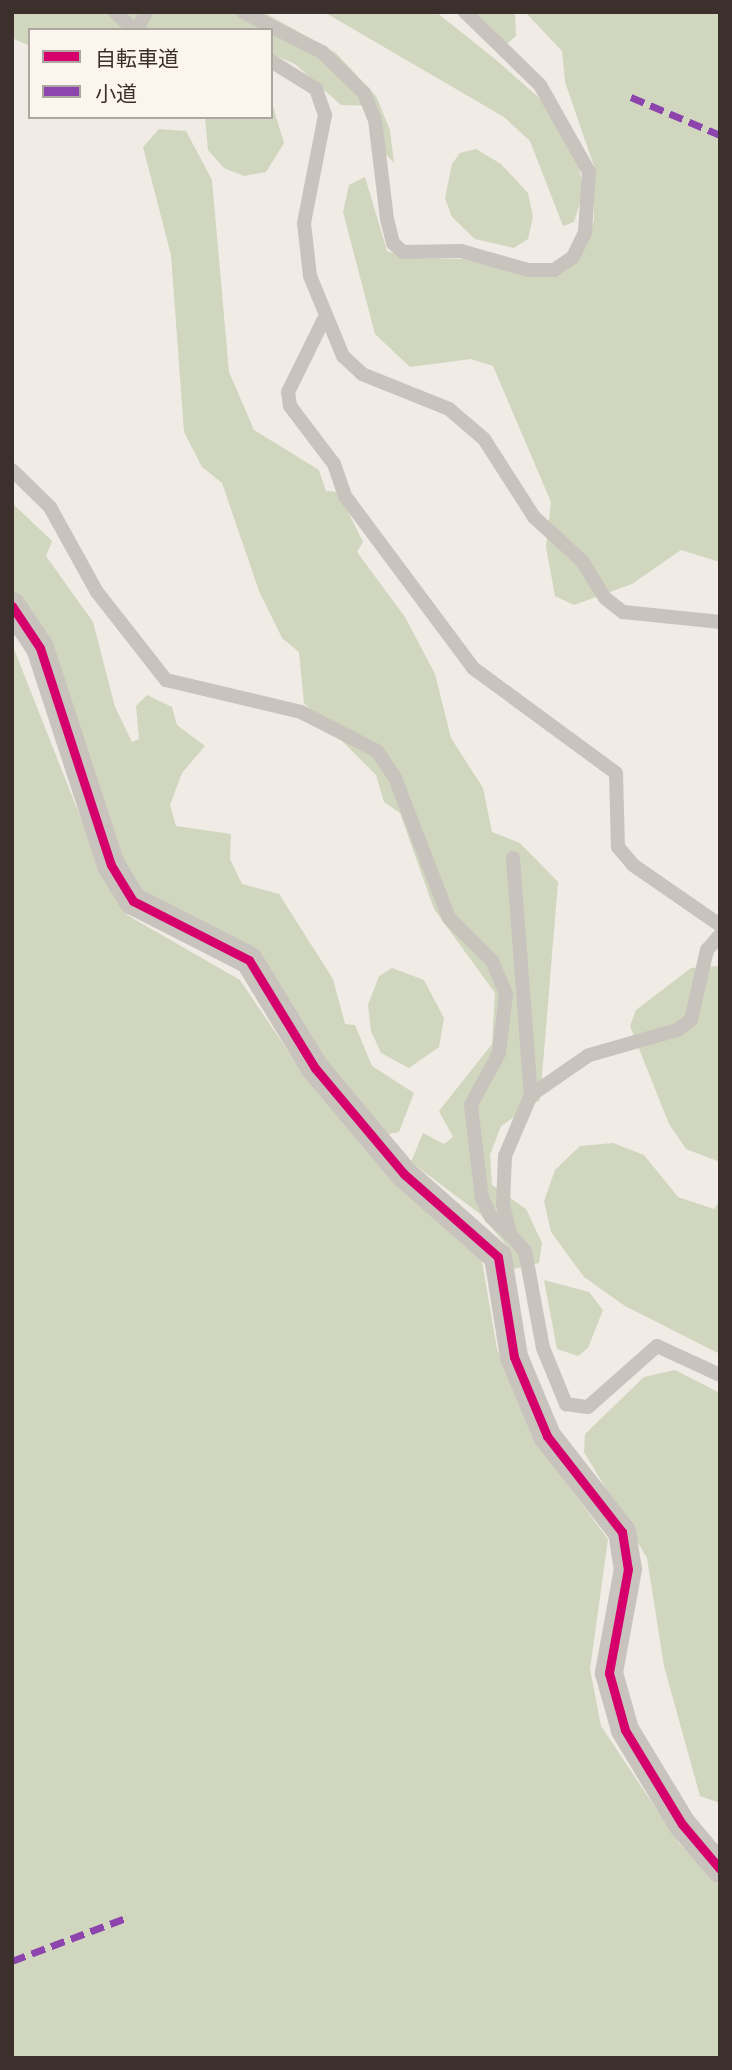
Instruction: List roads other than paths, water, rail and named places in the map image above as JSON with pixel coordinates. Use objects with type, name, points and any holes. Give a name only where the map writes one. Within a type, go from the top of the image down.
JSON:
[{"type":"street","points":[[12,606],[40,648],[111,865],[133,901],[249,960],[324,1079],[404,1174],[498,1257],[514,1357],[547,1436],[622,1532],[628,1570],[609,1673],[625,1730],[682,1824],[720,1869]]},
{"type":"lane","points":[[115,12],[133,28]]},
{"type":"lane","points":[[136,28],[146,12]]},
{"type":"lane","points":[[243,12],[322,52],[364,93],[375,120],[390,231],[403,252],[461,251],[528,270],[554,270],[573,257],[585,232],[589,172],[540,85],[465,12]]},
{"type":"lane","points":[[273,62],[316,89],[326,115],[304,223],[310,276],[323,321],[343,356],[362,374],[449,409],[484,439],[534,517],[583,561],[605,598],[623,612],[720,622]]},
{"type":"lane","points":[[323,321],[288,392],[290,406],[334,464],[345,496],[473,668],[616,773],[618,847],[633,865],[720,925]]},
{"type":"lane","points":[[12,470],[50,507],[97,592],[166,680],[300,712],[377,751],[394,778],[449,918],[492,961],[506,994],[499,1053],[471,1105],[482,1198],[491,1217],[525,1251],[543,1349],[566,1404],[588,1406],[657,1346],[720,1375]]},
{"type":"lane","points":[[510,1234],[503,1204],[505,1156],[531,1095],[513,858]]},
{"type":"lane","points":[[531,1095],[589,1055],[677,1030],[691,1020],[707,950],[720,935]]}]
